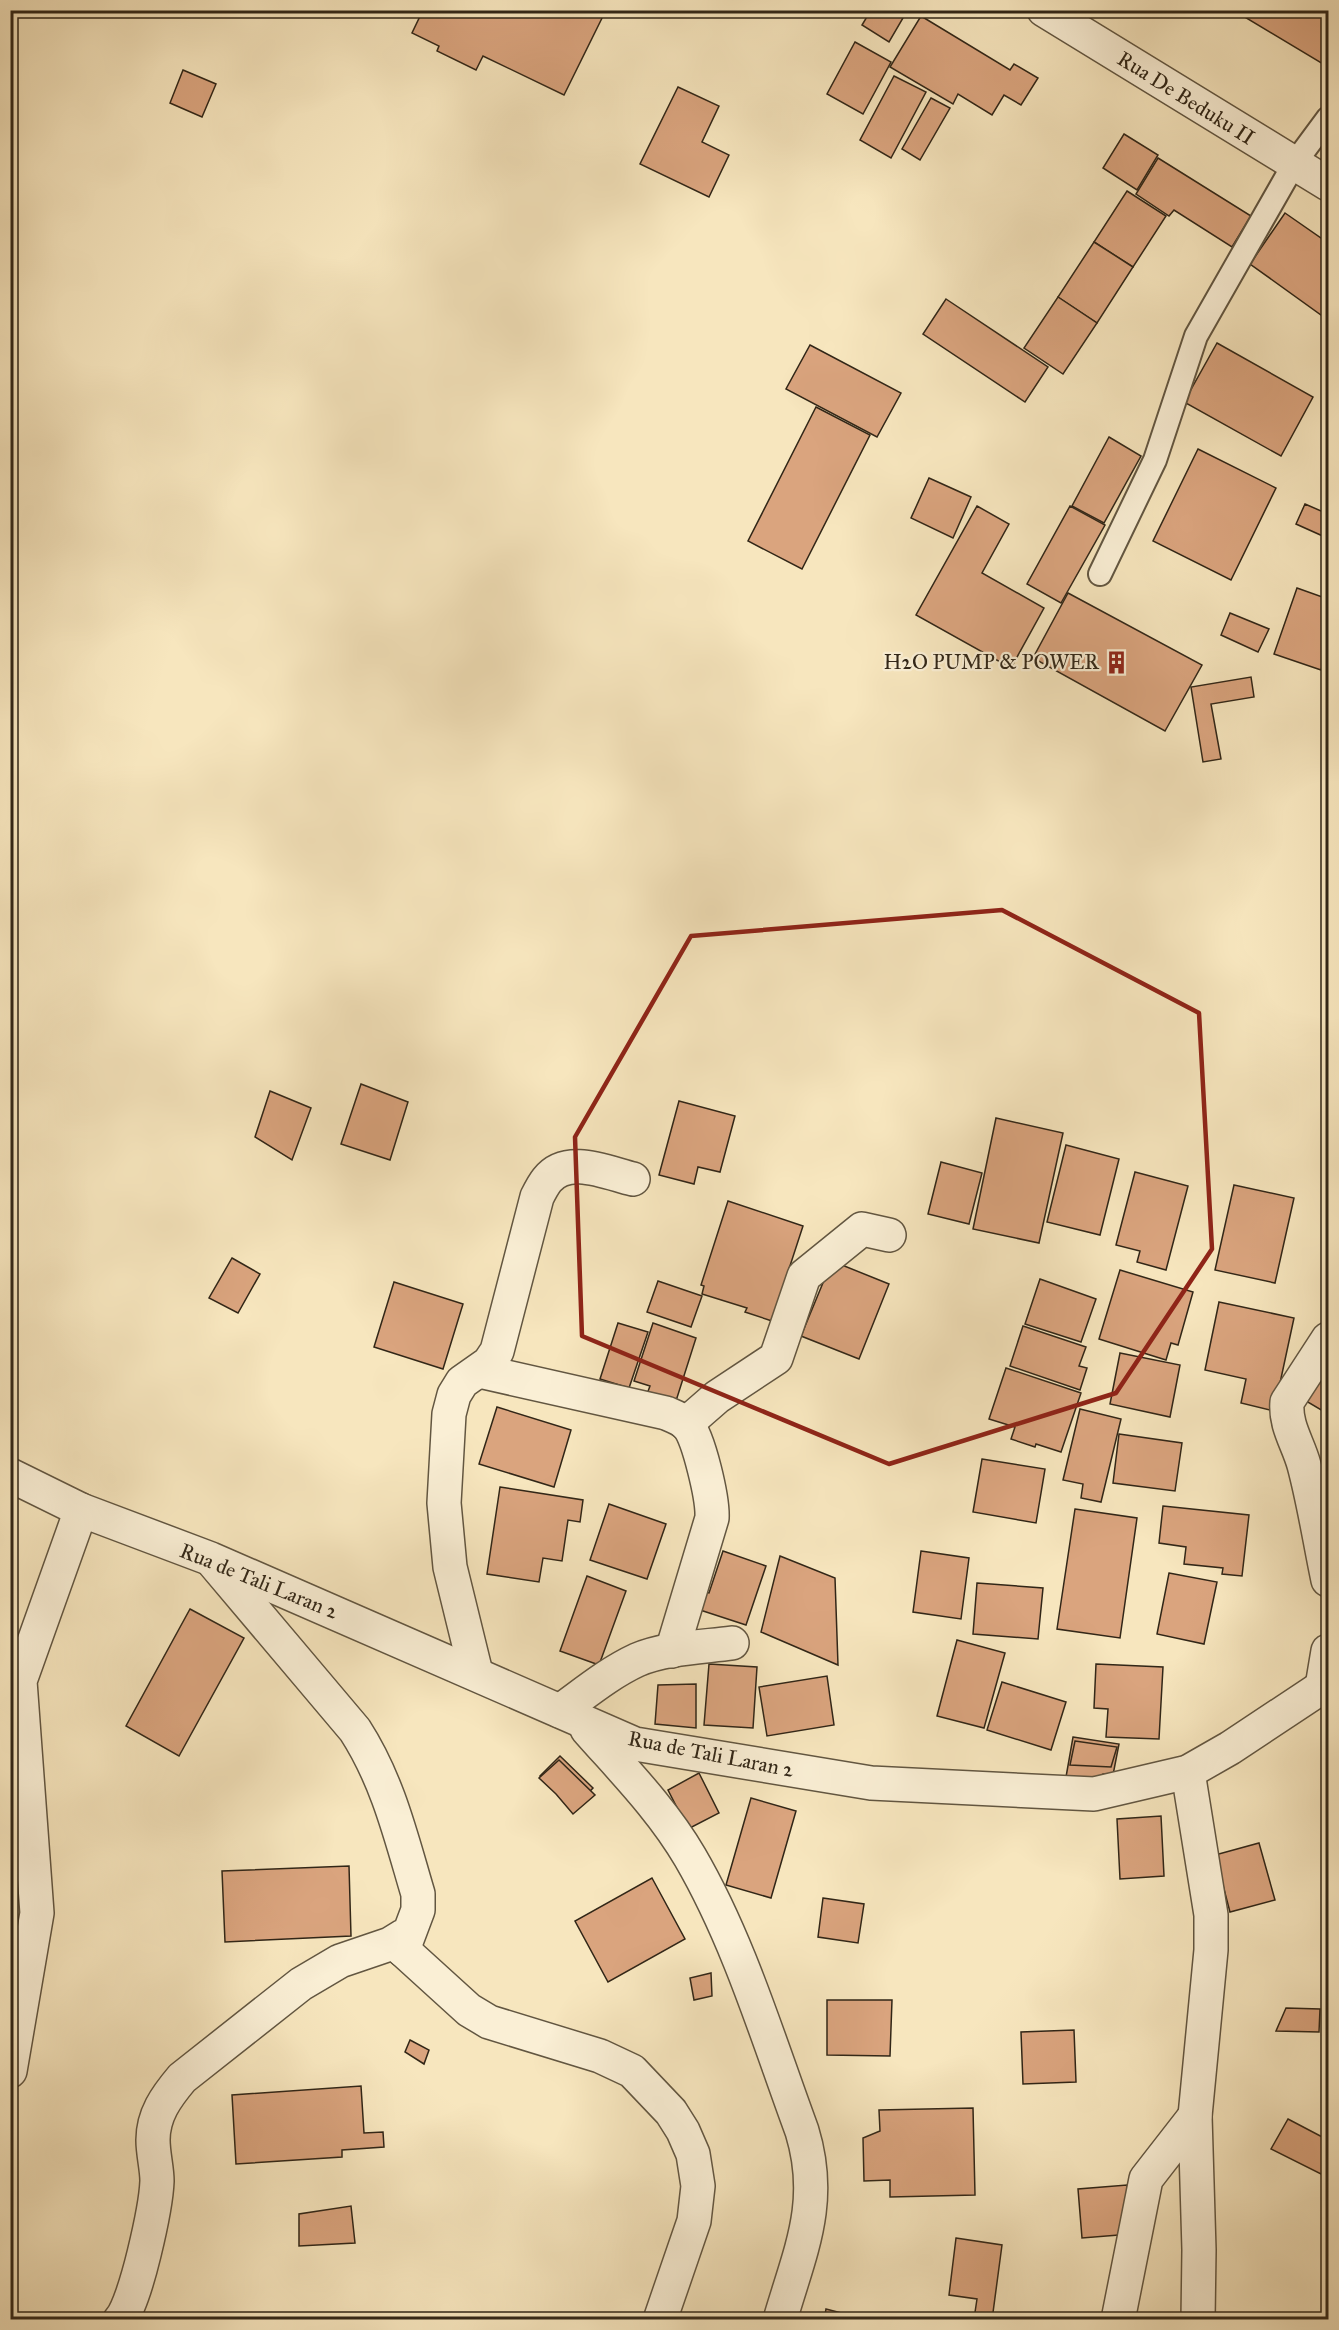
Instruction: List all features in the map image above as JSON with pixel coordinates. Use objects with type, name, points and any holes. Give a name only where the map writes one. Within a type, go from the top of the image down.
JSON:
[{"type":"street","name":"Rua De Beduku II","points":[[1044,10],[1329,184]]},
{"type":"street","points":[[476,1673],[450,1567],[444,1503],[449,1414],[454,1395],[462,1382],[489,1363],[499,1345],[537,1197],[548,1178],[560,1169],[574,1166],[633,1179]]},
{"type":"street","points":[[686,1424],[717,1397],[776,1358],[804,1276],[862,1229],[889,1235]]},
{"type":"street","points":[[1328,1339],[1287,1402],[1286,1413],[1304,1464],[1329,1580]]},
{"type":"street","points":[[479,1371],[666,1413],[686,1424],[693,1434],[709,1488],[712,1518],[672,1651]]},
{"type":"street","name":"Rua de Tali Laran 2","points":[[10,1475],[81,1510],[212,1559],[635,1744],[871,1783],[1094,1794],[1188,1772],[1230,1748],[1325,1686]]},
{"type":"street","points":[[10,2071],[37,1913],[20,1681],[81,1510]]},
{"type":"street","points":[[212,1559],[355,1730],[374,1762],[384,1783],[418,1894],[418,1910],[403,1950]]},
{"type":"street","points":[[732,1643],[672,1651],[639,1659],[612,1673],[570,1715],[654,1803],[690,1857],[738,1959],[802,2131],[809,2156],[812,2183],[810,2220],[780,2319]]},
{"type":"street","points":[[1325,1686],[1329,1652]]},
{"type":"street","points":[[1188,1772],[1211,1915],[1211,1950],[1195,2116],[1199,2250],[1198,2319]]},
{"type":"street","points":[[120,2319],[131,2301],[136,2286],[157,2180],[153,2139],[156,2118],[161,2104],[170,2091],[182,2078],[301,1984],[340,1961],[390,1944],[403,1936],[403,1950],[469,2010],[489,2022],[600,2056],[632,2071],[671,2112],[683,2131],[693,2154],[698,2186],[694,2221],[660,2319]]},
{"type":"street","points":[[1118,2319],[1146,2179],[1195,2116]]},
{"type":"lane","points":[[1100,574],[1155,460],[1196,336],[1294,164],[1329,118]]},
{"type":"highlighted area","points":[[1002,910],[1199,1013],[1212,1249],[1116,1393],[889,1464],[582,1336],[575,1137],[691,936]]},
{"type":"building","points":[[423,10],[606,10],[564,95],[483,56],[476,70],[437,51],[439,46],[412,33]]},
{"type":"building","points":[[871,10],[891,10],[903,18],[889,42],[862,25]]},
{"type":"building","points":[[1233,10],[1328,10],[1328,67]]},
{"type":"building","points":[[921,16],[1010,70],[1014,64],[1038,78],[1021,105],[1004,95],[992,115],[958,94],[953,104],[890,67]]},
{"type":"building","points":[[855,42],[891,62],[863,114],[827,94]]},
{"type":"building","points":[[183,70],[216,84],[202,117],[170,103]]},
{"type":"building","points":[[894,76],[926,92],[891,158],[860,140]]},
{"type":"building","points":[[678,87],[719,106],[702,142],[729,155],[709,197],[640,164]]},
{"type":"building","points":[[931,98],[950,108],[920,160],[902,149]]},
{"type":"building","points":[[1124,134],[1158,155],[1137,190],[1103,168]]},
{"type":"building","points":[[1158,158],[1251,216],[1232,247],[1174,210],[1169,216],[1136,194]]},
{"type":"building","points":[[1127,191],[1166,216],[1133,267],[1094,242]]},
{"type":"building","points":[[1285,213],[1328,243],[1328,320],[1250,264]]},
{"type":"building","points":[[1094,242],[1133,267],[1097,323],[1058,297]]},
{"type":"building","points":[[1058,297],[1097,323],[1063,374],[1024,348]]},
{"type":"building","points":[[946,299],[1048,367],[1025,402],[923,334]]},
{"type":"building","points":[[1217,343],[1313,397],[1281,456],[1184,402]]},
{"type":"building","points":[[810,345],[901,393],[877,437],[786,389]]},
{"type":"building","points":[[816,407],[870,435],[802,569],[748,541]]},
{"type":"building","points":[[1109,437],[1141,456],[1104,523],[1072,506]]},
{"type":"building","points":[[1198,449],[1276,488],[1231,580],[1153,541]]},
{"type":"building","points":[[929,478],[971,497],[953,538],[911,518]]},
{"type":"building","points":[[1305,504],[1328,514],[1328,534],[1325,537],[1296,524]]},
{"type":"building","points":[[977,506],[1009,524],[982,573],[1044,608],[1011,668],[916,615]]},
{"type":"building","points":[[1070,506],[1105,525],[1061,603],[1027,584]]},
{"type":"building","points":[[1297,588],[1328,599],[1328,648],[1321,670],[1274,654]]},
{"type":"building","name":"H2O PUMP & POWER","points":[[1068,593],[1202,665],[1165,731],[1033,658]]},
{"type":"building","points":[[1230,613],[1269,629],[1258,652],[1221,635]]},
{"type":"building","points":[[1251,677],[1254,697],[1211,704],[1221,759],[1203,762],[1191,687]]},
{"type":"building","points":[[361,1084],[408,1102],[390,1160],[341,1144]]},
{"type":"building","points":[[270,1091],[311,1108],[292,1160],[255,1137]]},
{"type":"building","points":[[679,1101],[735,1116],[720,1172],[698,1167],[694,1184],[659,1175]]},
{"type":"building","points":[[996,1118],[1063,1133],[1039,1243],[973,1229]]},
{"type":"building","points":[[1066,1145],[1119,1159],[1100,1235],[1047,1222]]},
{"type":"building","points":[[941,1162],[982,1173],[969,1224],[928,1214]]},
{"type":"building","points":[[1135,1172],[1188,1186],[1166,1270],[1137,1262],[1140,1251],[1116,1245]]},
{"type":"building","points":[[1234,1185],[1294,1198],[1275,1283],[1215,1270]]},
{"type":"building","points":[[728,1201],[803,1226],[772,1321],[745,1312],[747,1308],[702,1294],[704,1286],[701,1285]]},
{"type":"building","points":[[232,1258],[260,1274],[238,1313],[209,1298]]},
{"type":"building","points":[[832,1261],[889,1284],[859,1359],[801,1336]]},
{"type":"building","points":[[1120,1270],[1193,1292],[1178,1345],[1171,1343],[1166,1360],[1099,1339]]},
{"type":"building","points":[[1040,1279],[1096,1299],[1081,1342],[1025,1324]]},
{"type":"building","points":[[658,1281],[702,1296],[691,1327],[647,1312]]},
{"type":"building","points":[[394,1282],[463,1304],[443,1369],[374,1347]]},
{"type":"building","points":[[1219,1302],[1294,1318],[1274,1411],[1241,1403],[1246,1379],[1205,1370]]},
{"type":"building","points":[[618,1323],[648,1332],[629,1388],[600,1379]]},
{"type":"building","points":[[653,1323],[696,1338],[675,1404],[647,1394],[650,1386],[634,1381]]},
{"type":"building","points":[[1023,1326],[1086,1347],[1079,1366],[1087,1368],[1080,1390],[1010,1366]]},
{"type":"building","points":[[1120,1353],[1180,1365],[1170,1417],[1110,1404]]},
{"type":"building","points":[[1006,1368],[1081,1393],[1061,1452],[1011,1439],[1015,1427],[989,1419]]},
{"type":"building","points":[[1323,1372],[1328,1376],[1328,1414],[1306,1401]]},
{"type":"building","points":[[497,1407],[571,1430],[554,1487],[479,1464]]},
{"type":"building","points":[[1080,1409],[1121,1419],[1101,1502],[1081,1498],[1083,1484],[1063,1480]]},
{"type":"building","points":[[1119,1434],[1182,1443],[1175,1491],[1113,1483]]},
{"type":"building","points":[[982,1459],[1045,1469],[1036,1523],[973,1512]]},
{"type":"building","points":[[500,1487],[583,1500],[580,1522],[568,1520],[562,1561],[543,1558],[539,1582],[487,1574]]},
{"type":"building","points":[[609,1504],[666,1524],[647,1579],[590,1560]]},
{"type":"building","points":[[1163,1506],[1249,1515],[1242,1576],[1222,1574],[1223,1568],[1184,1564],[1186,1547],[1159,1543]]},
{"type":"building","points":[[1075,1509],[1137,1518],[1120,1638],[1057,1629]]},
{"type":"building","points":[[723,1551],[766,1566],[746,1625],[697,1609],[703,1592],[709,1593]]},
{"type":"building","points":[[921,1551],[969,1558],[961,1619],[913,1612]]},
{"type":"building","points":[[780,1556],[835,1578],[838,1665],[761,1632]]},
{"type":"building","points":[[1169,1573],[1217,1582],[1204,1644],[1157,1634]]},
{"type":"building","points":[[587,1576],[626,1591],[599,1665],[560,1651]]},
{"type":"building","points":[[977,1583],[1043,1588],[1038,1639],[973,1634]]},
{"type":"building","points":[[190,1609],[244,1638],[179,1756],[126,1726]]},
{"type":"building","points":[[957,1640],[1005,1653],[984,1728],[937,1716]]},
{"type":"building","points":[[709,1664],[757,1667],[753,1728],[704,1725]]},
{"type":"building","points":[[1096,1664],[1163,1667],[1159,1739],[1106,1737],[1108,1709],[1094,1708]]},
{"type":"building","points":[[827,1676],[834,1725],[767,1736],[759,1687]]},
{"type":"building","points":[[1002,1682],[1066,1702],[1051,1750],[987,1730]]},
{"type":"building","points":[[696,1684],[696,1728],[655,1724],[658,1685]]},
{"type":"building","points":[[1073,1737],[1119,1744],[1113,1775],[1103,1774],[1098,1782],[1066,1777]]},
{"type":"building","points":[[1075,1741],[1117,1747],[1111,1767],[1070,1765]]},
{"type":"building","points":[[560,1756],[593,1788],[573,1809],[540,1776]]},
{"type":"building","points":[[559,1760],[595,1795],[573,1814],[539,1778]]},
{"type":"building","points":[[699,1773],[719,1813],[688,1829],[668,1790]]},
{"type":"building","points":[[751,1798],[796,1811],[771,1898],[726,1885]]},
{"type":"building","points":[[1161,1816],[1164,1876],[1120,1879],[1117,1819]]},
{"type":"building","points":[[1259,1843],[1275,1900],[1230,1912],[1215,1855]]},
{"type":"building","points":[[349,1866],[351,1936],[225,1942],[222,1871]]},
{"type":"building","points":[[10,1877],[15,1877],[10,1923]]},
{"type":"building","points":[[652,1878],[685,1939],[608,1982],[575,1921]]},
{"type":"building","points":[[823,1898],[864,1904],[858,1943],[818,1937]]},
{"type":"building","points":[[711,1973],[712,1996],[694,2000],[690,1978]]},
{"type":"building","points":[[827,2000],[892,2000],[890,2056],[827,2055]]},
{"type":"building","points":[[1286,2008],[1320,2009],[1319,2032],[1276,2031]]},
{"type":"building","points":[[1074,2030],[1076,2082],[1023,2084],[1021,2032]]},
{"type":"building","points":[[410,2040],[429,2050],[424,2064],[405,2052]]},
{"type":"building","points":[[361,2086],[364,2133],[383,2132],[384,2147],[342,2150],[342,2157],[236,2164],[232,2095]]},
{"type":"building","points":[[973,2108],[975,2195],[890,2197],[890,2180],[864,2181],[863,2138],[880,2131],[879,2110]]},
{"type":"building","points":[[1288,2119],[1328,2140],[1328,2159],[1321,2174],[1271,2149]]},
{"type":"building","points":[[1127,2185],[1131,2234],[1082,2238],[1078,2189]]},
{"type":"building","points":[[351,2206],[355,2243],[299,2246],[299,2214]]},
{"type":"building","points":[[956,2238],[1002,2245],[992,2320],[974,2319],[977,2299],[949,2295]]},
{"type":"building","points":[[826,2309],[857,2317],[856,2320],[824,2320]]},
{"type":"place","name":"H2O PUMP & POWER","points":[[1117,662]]}]
